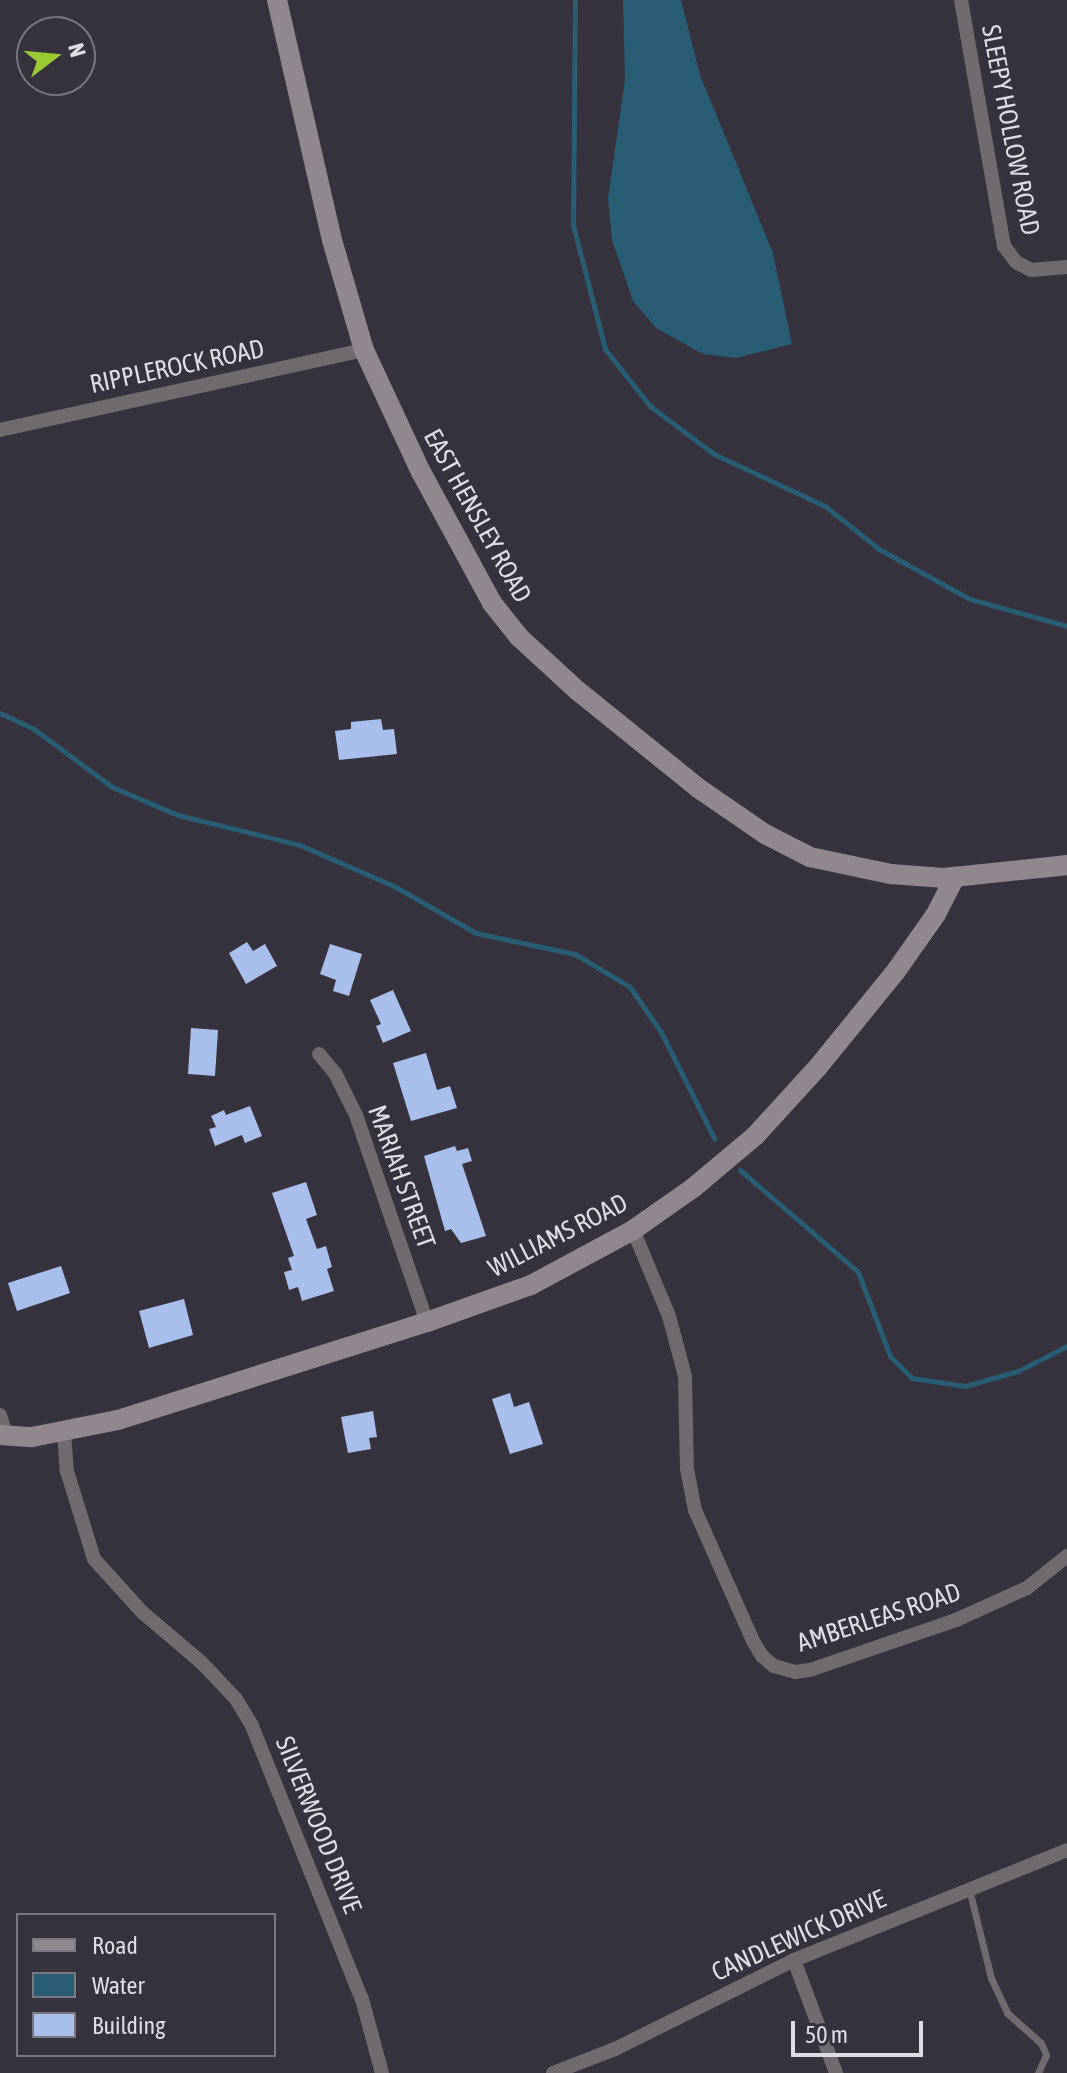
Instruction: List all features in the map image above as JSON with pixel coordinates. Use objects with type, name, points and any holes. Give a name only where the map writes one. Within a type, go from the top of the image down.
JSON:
[{"type":"main road","name":"EAST HENSLEY ROAD","points":[[277,0],[332,240],[364,350],[421,472],[492,603],[519,637],[578,691],[698,788],[765,834],[810,857],[891,874],[955,877],[1067,865]]},
{"type":"main road","name":"WILLIAMS ROAD","points":[[3,1435],[32,1437],[64,1432],[180,1402],[427,1322],[531,1285],[633,1230],[693,1188],[755,1136],[818,1067],[896,971],[936,914],[955,877]]},
{"type":"street","name":"SLEEPY HOLLOW ROAD","points":[[961,0],[1004,246],[1016,262],[1031,270],[1067,267]]},
{"type":"street","name":"RIPPLEROCK ROAD","points":[[0,430],[364,350]]},
{"type":"street","name":"MARIAH STREET","points":[[319,1054],[335,1073],[356,1115],[427,1322]]},
{"type":"street","name":"AMBERLEAS ROAD","points":[[633,1230],[669,1316],[685,1376],[687,1469],[695,1510],[753,1641],[762,1656],[774,1666],[795,1672],[810,1670],[956,1620],[1027,1588],[1067,1556]]},
{"type":"street","points":[[0,1415],[3,1435]]},
{"type":"street","name":"SILVERWOOD DRIVE","points":[[64,1432],[67,1471],[77,1514],[94,1559],[158,1626],[201,1662],[236,1699],[252,1726],[362,1999],[382,2073]]},
{"type":"street","name":"CANDLEWICK DRIVE","points":[[553,2073],[615,2049],[794,1960],[1067,1850]]},
{"type":"street","points":[[794,1960],[836,2073]]},
{"type":"lane","points":[[969,1889],[991,1978],[1007,2013],[1041,2043],[1046,2055],[1038,2073]]},
{"type":"water","points":[[623,0],[681,0],[700,75],[773,253],[792,344],[736,358],[703,354],[656,328],[633,301],[612,240],[608,198],[625,80]]},
{"type":"building","points":[[381,719],[383,730],[394,729],[397,754],[339,760],[335,731],[351,729],[351,722]]},
{"type":"building","points":[[247,942],[253,951],[265,944],[277,966],[246,984],[229,953]]},
{"type":"building","points":[[330,944],[362,954],[349,996],[333,991],[336,980],[320,974]]},
{"type":"building","points":[[393,990],[411,1031],[383,1043],[376,1026],[381,1024],[370,1000]]},
{"type":"building","points":[[191,1028],[218,1030],[215,1076],[188,1074]]},
{"type":"building","points":[[426,1053],[437,1090],[450,1086],[457,1108],[411,1121],[393,1063]]},
{"type":"building","points":[[250,1106],[262,1136],[245,1143],[242,1135],[215,1146],[209,1129],[216,1127],[211,1116],[224,1110],[226,1115]]},
{"type":"building","points":[[455,1146],[457,1151],[468,1148],[472,1161],[462,1164],[486,1236],[461,1243],[451,1229],[445,1231],[424,1156]]},
{"type":"building","points":[[306,1182],[317,1215],[306,1219],[317,1249],[326,1246],[332,1267],[327,1269],[334,1291],[302,1301],[298,1287],[289,1290],[284,1272],[292,1270],[288,1258],[294,1256],[272,1193]]},
{"type":"building","points":[[61,1266],[70,1293],[17,1311],[8,1283]]},
{"type":"building","points":[[184,1299],[193,1335],[149,1348],[139,1311]]},
{"type":"building","points":[[510,1393],[514,1407],[529,1402],[543,1444],[510,1454],[492,1399]]},
{"type":"building","points":[[373,1411],[377,1437],[369,1438],[371,1449],[348,1453],[341,1417]]},
{"type":"waterway","points":[[575,0],[573,225],[605,349],[650,406],[714,454],[825,506],[879,549],[970,599],[1067,626]]},
{"type":"waterway","points":[[0,713],[34,729],[112,787],[178,815],[300,845],[394,886],[476,933],[575,954],[630,987],[661,1032],[714,1138]]},
{"type":"waterway","points":[[740,1170],[858,1272],[890,1356],[912,1378],[965,1386],[1018,1371],[1067,1346]]}]
